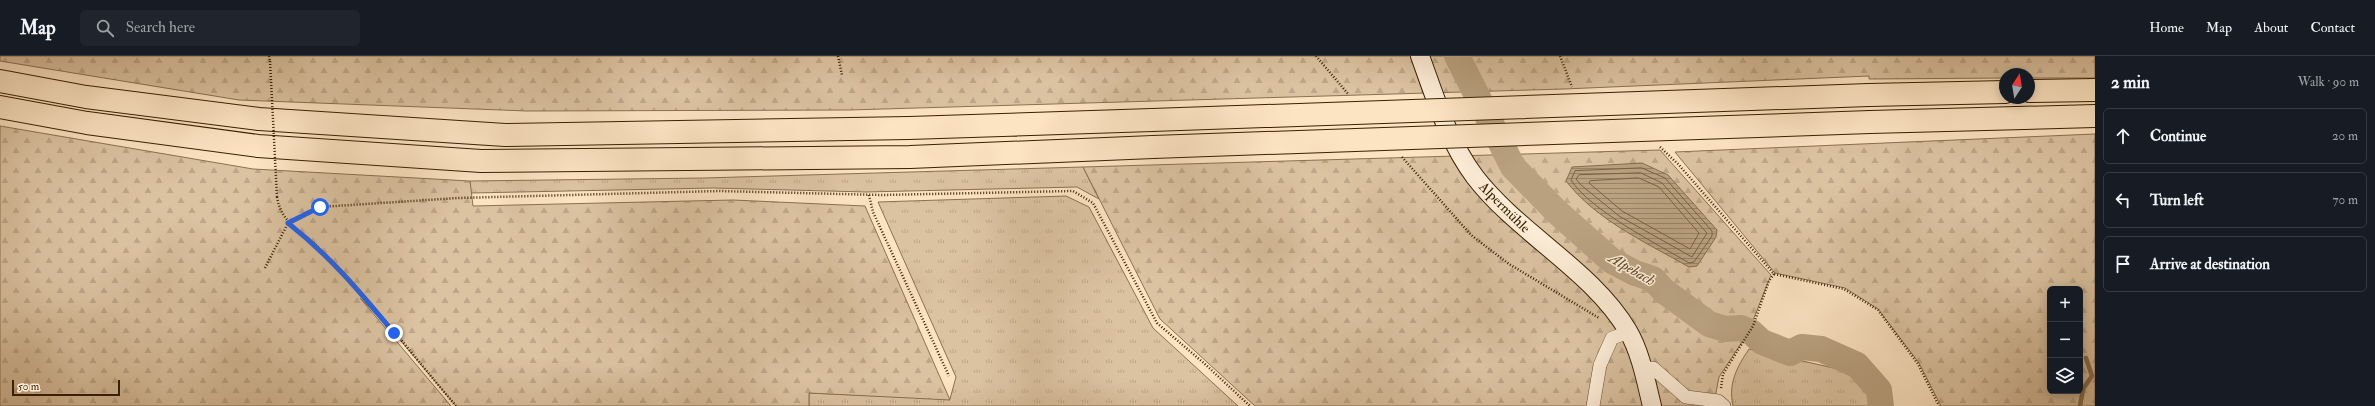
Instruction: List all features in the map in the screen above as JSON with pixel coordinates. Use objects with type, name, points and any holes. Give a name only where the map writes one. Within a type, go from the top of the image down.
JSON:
[{"type":"highway","points":[[0,81],[86,97],[259,119],[505,135],[901,128],[1869,95],[1999,92]]},
{"type":"highway","points":[[2035,91],[2095,90]]},
{"type":"highway","points":[[0,107],[87,123],[258,146],[481,161],[910,157],[1870,122],[2095,116]]},
{"type":"main road","name":"Alpermühle","points":[[1420,56],[1449,133],[1475,177],[1519,223],[1584,280],[1613,308],[1629,332],[1652,406]]},
{"type":"street","points":[[1593,406],[1600,365],[1612,338],[1629,332]]},
{"type":"street","points":[[1642,370],[1653,368],[1686,396],[1721,403]]},
{"type":"path","points":[[269,56],[277,197],[279,207],[288,223],[313,243],[348,277],[456,406]]},
{"type":"path","points":[[838,56],[842,74]]},
{"type":"path","points":[[1316,56],[1351,97]]},
{"type":"path","points":[[1560,56],[1575,92]]},
{"type":"path","points":[[1659,146],[1678,164],[1774,274],[1844,290],[1878,310],[1918,364],[1939,406]]},
{"type":"path","points":[[1397,151],[1471,235],[1509,264],[1600,319]]},
{"type":"path","points":[[265,268],[288,223],[320,207],[458,198],[719,191],[869,195],[1073,190],[1093,203],[1157,323],[1206,364],[1250,406]]},
{"type":"path","points":[[869,195],[873,212],[949,376]]},
{"type":"path","points":[[1721,403],[1723,374],[1751,332],[1769,281],[1774,274]]},
{"type":"green space","points":[[0,56],[2095,56],[2095,78],[2035,78],[2035,68],[1999,68],[1999,78],[1869,79],[1869,76],[1564,89],[849,110],[527,111],[239,100],[0,61]]},
{"type":"green space","points":[[0,126],[253,169],[470,181],[473,206],[733,200],[865,206],[950,400],[809,393],[809,406],[456,406],[394,333],[360,298],[451,406],[0,406]]},
{"type":"green space","points":[[2095,134],[2095,406],[1941,406],[1919,363],[1878,309],[1845,288],[1775,273],[1675,152]]},
{"type":"green space","points":[[1660,150],[1771,275],[1748,333],[1719,377],[1715,398],[1689,394],[1650,363],[1630,318],[1617,323],[1653,372],[1684,399],[1718,406],[1255,406],[1160,319],[1083,167]]},
{"type":"green space","points":[[1083,167],[1099,199],[1077,187],[866,192],[713,188],[471,193],[470,181],[704,178]]},
{"type":"green space","points":[[1066,196],[1089,207],[1153,328],[1238,406],[809,406],[809,393],[950,399],[956,377],[878,202]]},
{"type":"green space","points":[[1749,349],[1847,371],[1871,393],[1874,406],[1733,406],[1733,383],[1737,369]]},
{"type":"water","points":[[1642,163],[1668,175],[1717,230],[1716,237],[1697,266],[1689,267],[1623,230],[1592,208],[1566,181],[1572,167]]},
{"type":"waterway","name":"Alpebach","points":[[1457,56],[1513,167],[1557,212],[1612,261],[1635,273],[1653,279],[1664,291],[1709,324],[1725,329],[1741,328],[1751,332],[1762,342],[1790,353],[1802,347],[1821,349],[1857,365],[1879,390],[1881,406]]},
{"type":"waterway","points":[[2080,406],[2083,389],[2092,376],[2086,358]]},
{"type":"route","points":[[320,207],[288,223],[313,243],[348,277],[394,333]]}]
